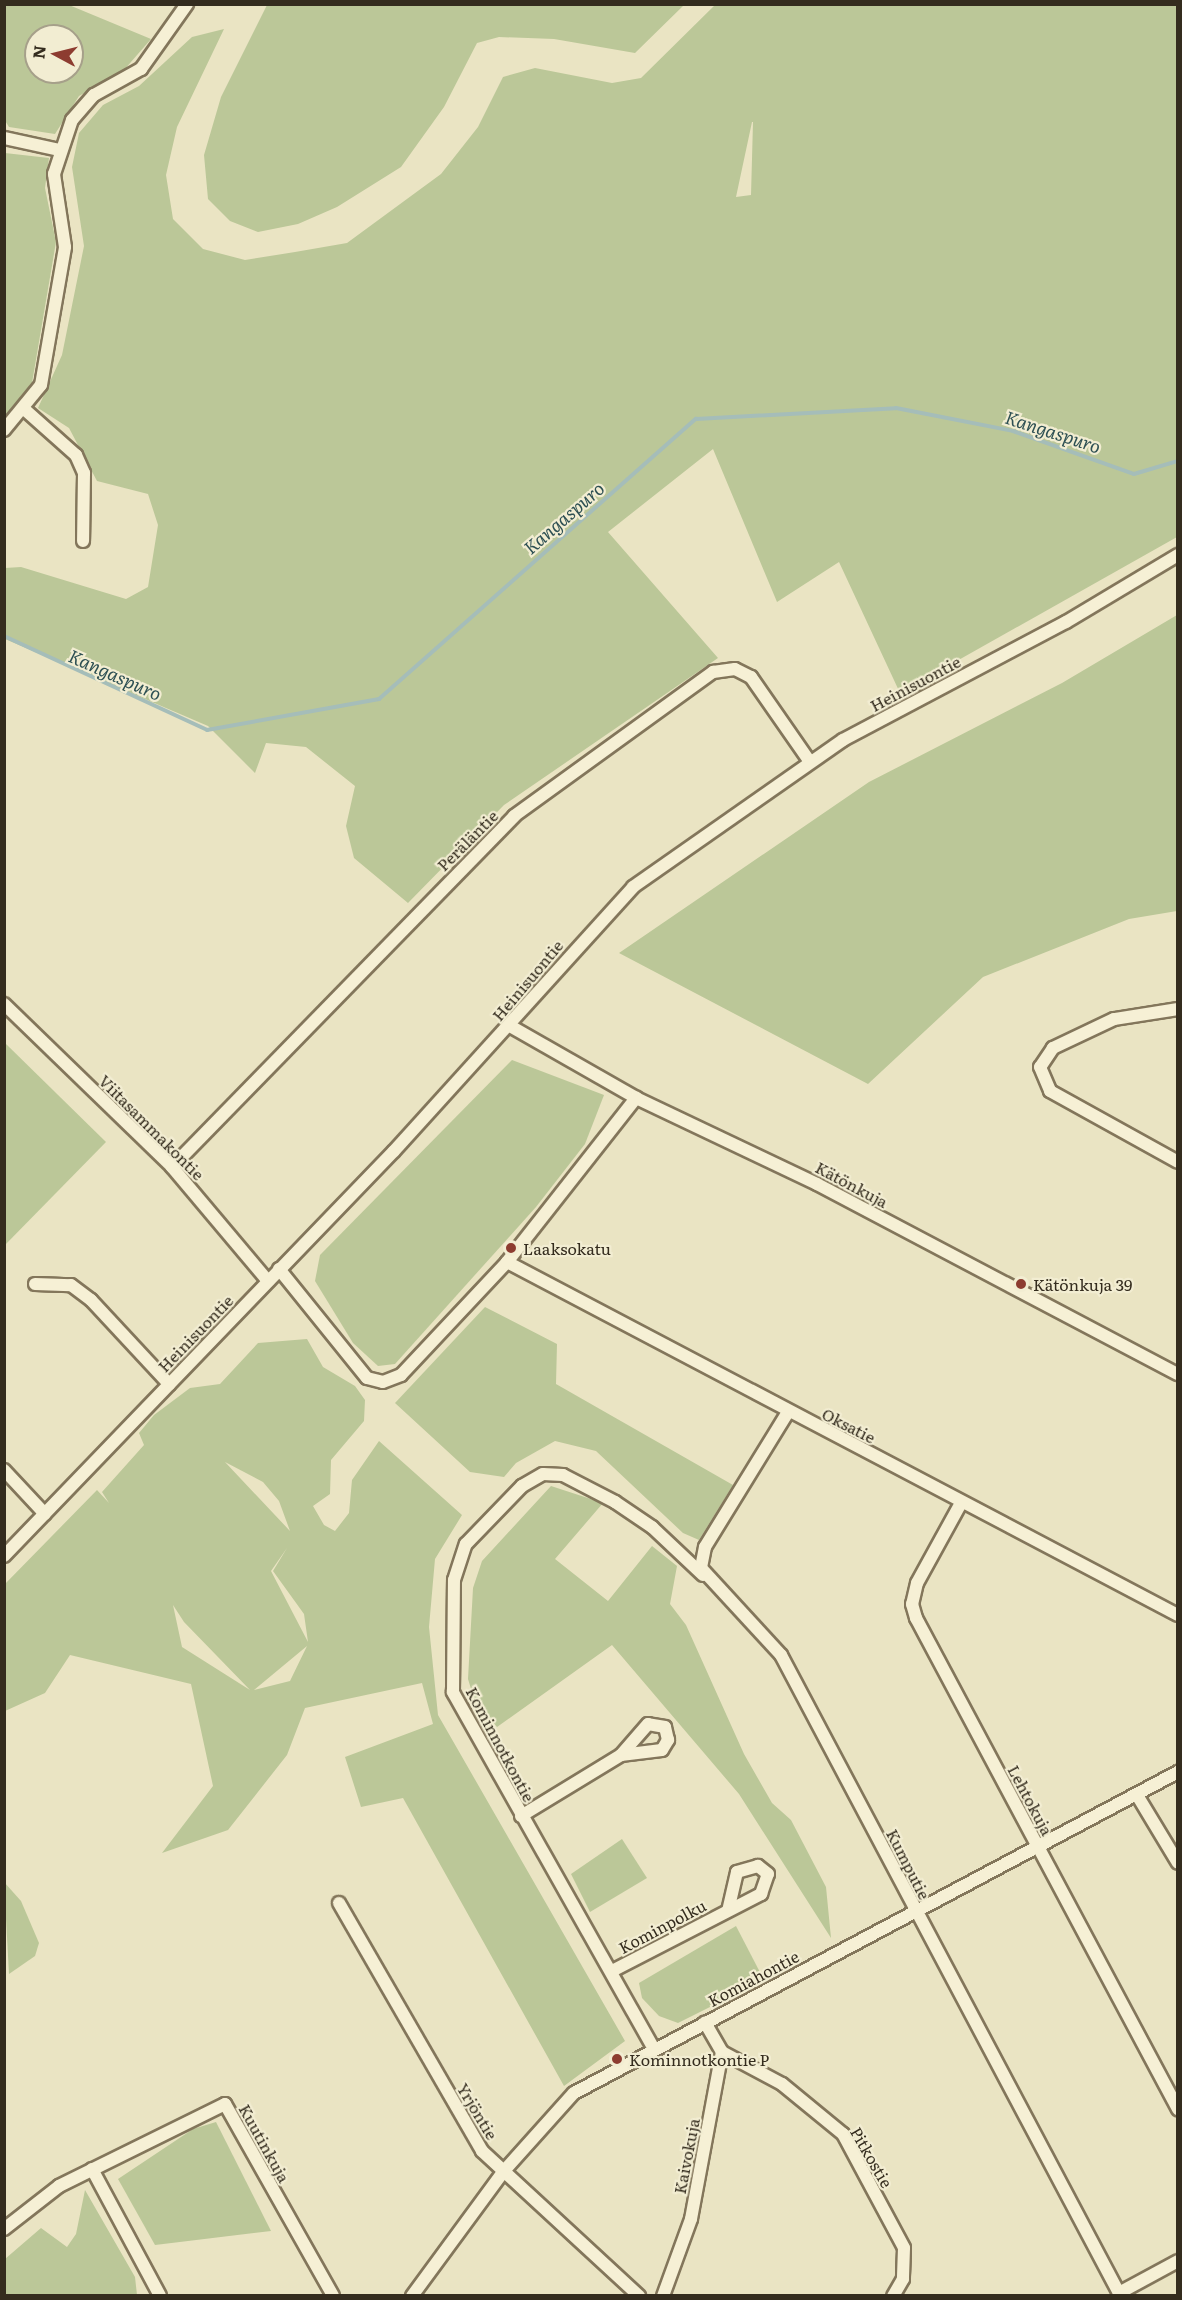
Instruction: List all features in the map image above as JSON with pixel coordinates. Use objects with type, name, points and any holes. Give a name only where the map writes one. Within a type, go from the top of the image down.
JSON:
[{"type":"street","points":[[4,430],[41,385],[65,247],[54,174],[59,150],[81,107],[141,69],[187,4]]},
{"type":"street","points":[[4,138],[59,150]]},
{"type":"street","points":[[24,408],[76,455],[84,473],[82,541]]},
{"type":"street","name":"Heinisuontie","points":[[4,1556],[510,1026],[633,887],[810,762],[1178,555]]},
{"type":"street","name":"Peräläntie","points":[[172,1167],[514,816],[713,672],[735,669],[751,677],[810,762]]},
{"type":"street","name":"Viitasammakontie","points":[[4,1004],[172,1167],[268,1281]]},
{"type":"street","points":[[1178,1009],[1114,1019],[1053,1048],[1041,1067],[1050,1091],[1178,1162]]},
{"type":"street","name":"Kätönkuja","points":[[510,1026],[636,1098],[817,1184],[1178,1374]]},
{"type":"street","points":[[279,1269],[349,1360],[367,1377],[383,1382],[401,1375],[507,1262],[636,1098]]},
{"type":"street","name":"Oksatie","points":[[507,1262],[788,1412],[1178,1615]]},
{"type":"street","points":[[34,1284],[71,1286],[92,1300],[169,1384]]},
{"type":"street","points":[[706,1578],[701,1558],[705,1547],[788,1412]]},
{"type":"street","points":[[4,1470],[45,1514]]},
{"type":"street","name":"Kominnotkontie","points":[[654,2049],[453,1692],[454,1580],[466,1544],[522,1486],[543,1474],[562,1475],[652,1527],[706,1578]]},
{"type":"street","name":"Lehtokuja","points":[[961,1503],[917,1583],[912,1604],[1036,1846],[1178,2109]]},
{"type":"street","name":"Kumputie","points":[[706,1578],[753,1618],[781,1654],[1119,2293],[1178,2261]]},
{"type":"street","points":[[521,1816],[621,1755]]},
{"type":"street","name":"Komiahontie","points":[[412,2295],[503,2172],[574,2093],[1178,1772]]},
{"type":"street","points":[[1137,1795],[1178,1863]]},
{"type":"street","name":"Yrjöntie","points":[[339,1903],[482,2151],[639,2295]]},
{"type":"street","name":"Kominpolku","points":[[612,1971],[728,1910]]},
{"type":"street","points":[[705,2023],[722,2052]]},
{"type":"street","name":"Kaivokuja","points":[[663,2295],[691,2219],[722,2052]]},
{"type":"street","name":"Pitkostie","points":[[722,2052],[782,2084],[843,2134],[904,2248],[903,2279],[893,2295]]},
{"type":"street","name":"Kuutinkuja","points":[[4,2229],[59,2186],[225,2103],[333,2295]]},
{"type":"street","points":[[92,2169],[160,2295]]},
{"type":"green space","points":[[5,4],[69,5],[151,39],[124,70],[79,96],[55,134],[9,127],[4,119]]},
{"type":"green space","points":[[267,4],[684,5],[635,53],[554,39],[499,37],[477,43],[444,107],[401,167],[337,207],[298,224],[258,232],[230,221],[208,199],[204,155],[221,97]]},
{"type":"green space","points":[[716,4],[1177,5],[1177,537],[900,693],[839,562],[777,602],[713,449],[608,532],[718,658],[504,805],[408,903],[354,858],[346,826],[355,786],[306,747],[266,743],[255,773],[208,726],[5,639],[5,568],[21,567],[126,599],[148,587],[158,525],[148,494],[97,481],[69,428],[38,408],[62,355],[84,246],[72,167],[79,133],[103,105],[139,86],[192,37],[224,29],[177,127],[166,175],[173,219],[203,249],[245,260],[347,243],[441,174],[478,127],[503,77],[535,68],[612,83],[641,78]],"holes":[[[753,122],[751,195],[736,197]]]},
{"type":"green space","points":[[5,153],[49,158],[45,188],[56,242],[32,383],[5,416]]},
{"type":"green space","points":[[1177,615],[1177,911],[1129,919],[983,977],[868,1084],[619,953],[869,782],[1062,683]]},
{"type":"green space","points":[[5,1043],[106,1142],[4,1245]]},
{"type":"green space","points":[[512,1060],[604,1095],[585,1144],[536,1207],[395,1364],[378,1366],[353,1343],[315,1281],[320,1255]]},
{"type":"green space","points":[[485,1307],[557,1344],[556,1384],[733,1485],[699,1540],[683,1533],[596,1451],[555,1441],[516,1463],[504,1477],[470,1472],[395,1403]]},
{"type":"green space","points":[[307,1339],[323,1367],[355,1386],[365,1400],[364,1421],[331,1460],[330,1494],[313,1506],[324,1525],[335,1531],[349,1513],[352,1480],[379,1441],[462,1515],[435,1559],[429,1627],[438,1715],[625,2041],[564,2086],[403,1798],[361,1807],[345,1757],[433,1724],[422,1683],[305,1708],[287,1755],[228,1830],[162,1853],[213,1786],[191,1684],[70,1655],[45,1693],[5,1711],[5,1584],[97,1490],[109,1503],[102,1492],[144,1445],[139,1433],[154,1415],[190,1388],[220,1384],[258,1343]],"holes":[[[225,1462],[263,1482],[279,1501],[290,1531]],[[287,1548],[273,1571],[304,1614],[308,1642],[271,1571]],[[173,1605],[184,1622],[250,1690],[182,1647]],[[307,1646],[290,1681],[254,1690]]]},
{"type":"green space","points":[[551,1486],[603,1503],[555,1559],[608,1601],[652,1546],[677,1566],[670,1604],[686,1625],[744,1754],[772,1803],[791,1820],[826,1887],[831,1938],[739,1794],[612,1645],[497,1727],[475,1702],[468,1679],[473,1588],[482,1561]]},
{"type":"green space","points":[[622,1839],[647,1878],[590,1912],[571,1874]]},
{"type":"green space","points":[[4,1882],[21,1901],[39,1943],[35,1956],[9,1974]]},
{"type":"green space","points":[[736,1926],[764,1980],[678,2023],[659,2016],[642,1998],[639,1983]]},
{"type":"green space","points":[[216,2122],[271,2231],[155,2245],[118,2179],[193,2129]]},
{"type":"green space","points":[[85,2190],[135,2277],[137,2295],[5,2295],[5,2259],[41,2228],[67,2247],[76,2234]]},
{"type":"waterway","name":"Kangaspuro","points":[[4,636],[207,730],[379,699],[696,419],[896,408],[1013,431],[1134,474],[1178,461]]},
{"type":"place","name":"Laaksokatu","points":[[511,1248]]},
{"type":"place","name":"Kätönkuja 39","points":[[1021,1284]]},
{"type":"place","name":"Kominnotkontie P","points":[[617,2059]]}]
